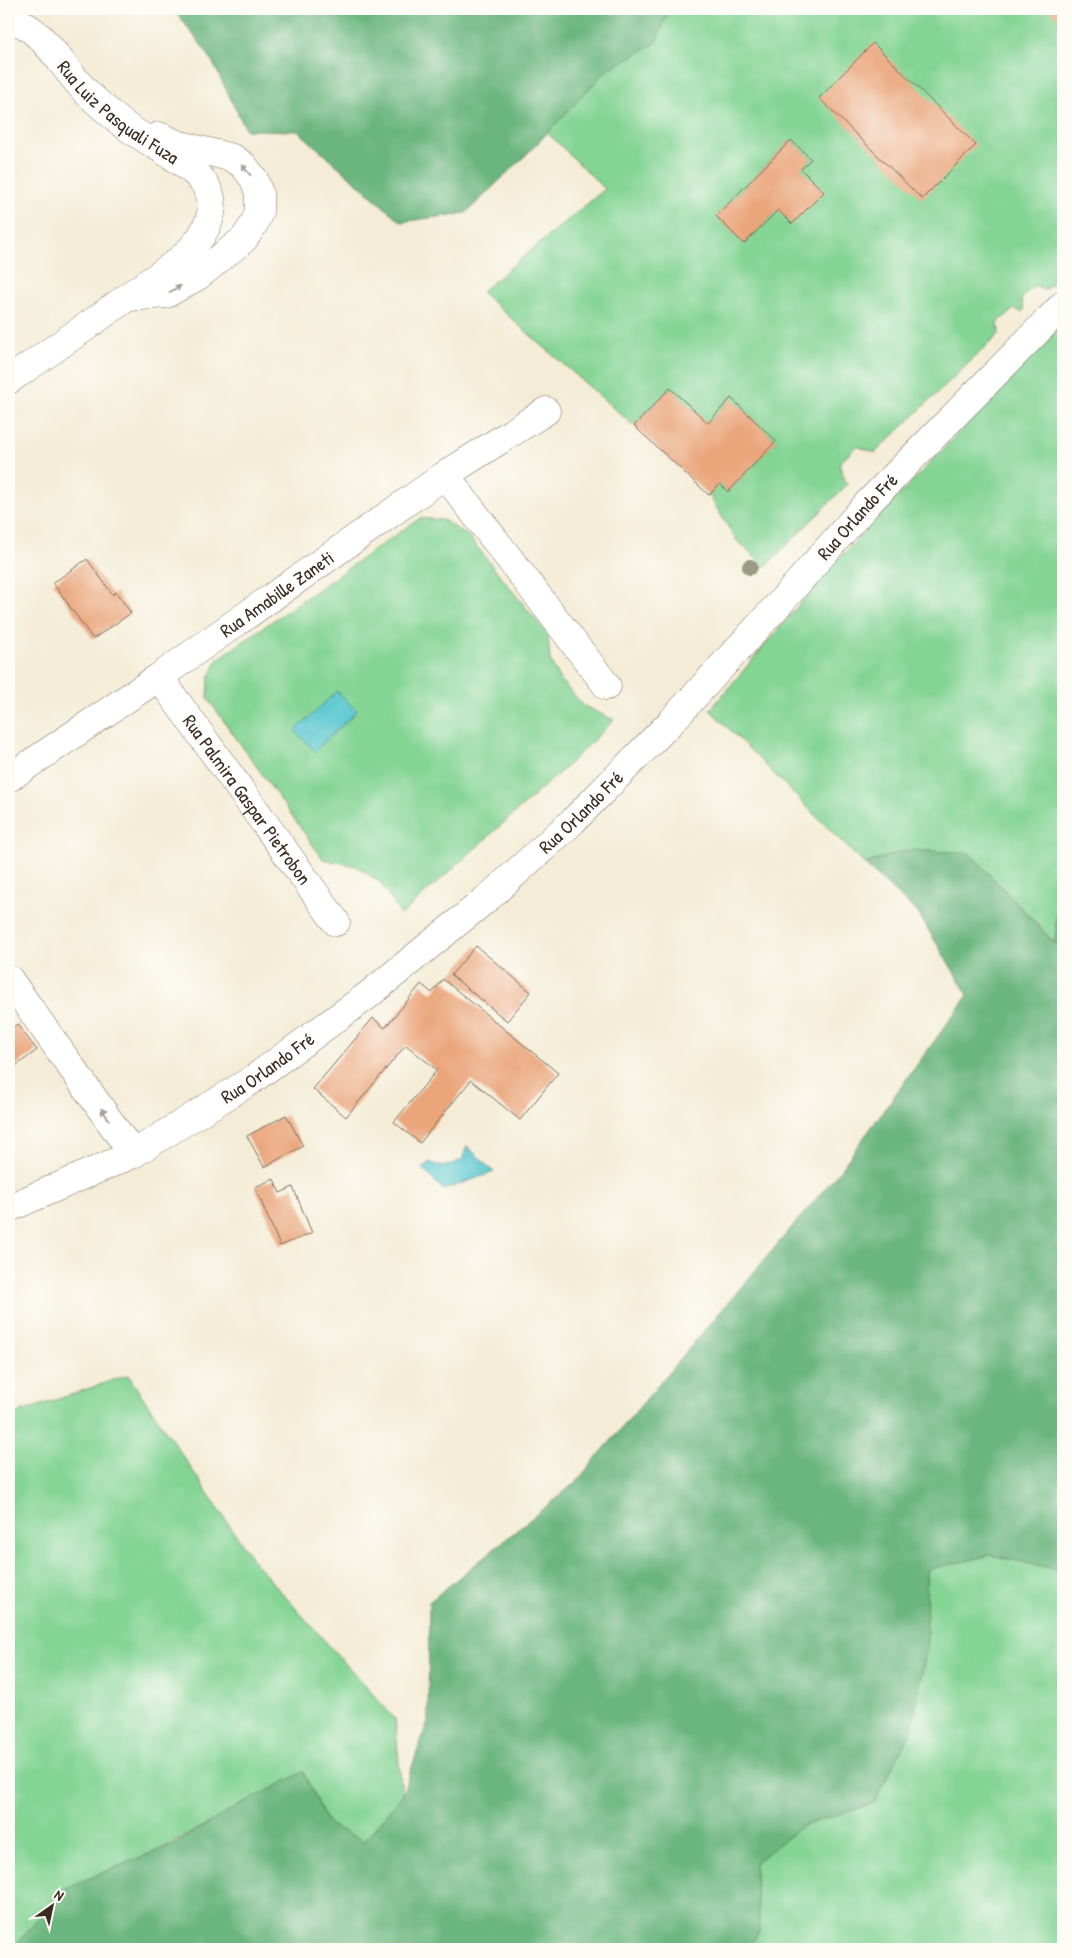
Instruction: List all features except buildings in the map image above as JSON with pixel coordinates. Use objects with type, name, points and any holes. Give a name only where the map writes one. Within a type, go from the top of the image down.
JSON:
[{"type":"street","name":"Rua Luiz Pasquali Fuza","points":[[16,9],[31,16],[41,25],[83,75],[126,116],[152,133],[177,144],[233,158],[244,166],[254,179],[259,193],[259,212],[244,239],[198,276],[166,294],[128,297]]},
{"type":"street","name":"Rua Luiz Pasquali Fuza","points":[[9,18],[28,27],[39,35],[81,86],[119,121],[189,168],[200,178],[209,192],[213,208],[201,237],[186,254],[128,297]]},
{"type":"street","points":[[9,380],[128,297]]},
{"type":"street","name":"Rua Orlando Fré","points":[[9,1208],[133,1154],[252,1080],[367,996],[490,897],[574,822],[670,723],[868,504],[1063,305]]},
{"type":"street","name":"Rua Amabille Zaneti","points":[[9,778],[159,677],[445,475],[546,411]]},
{"type":"street","points":[[445,475],[608,686]]},
{"type":"street","name":"Rua Palmira Gaspar Pietrobon","points":[[159,677],[336,922]]},
{"type":"street","points":[[9,978],[133,1154]]},
{"type":"green space","points":[[174,9],[670,9],[655,44],[607,70],[532,149],[466,213],[401,222],[298,131],[246,130],[210,57]]},
{"type":"green space","points":[[630,9],[1063,9],[1063,276],[1044,290],[1035,285],[1021,299],[1024,310],[1022,312],[1014,309],[998,322],[999,334],[875,453],[857,446],[839,464],[847,485],[765,567],[736,540],[709,495],[720,484],[728,492],[776,441],[731,398],[708,423],[670,388],[634,426],[481,292],[605,189],[523,109]],"holes":[[[791,140],[811,159],[801,169],[792,223],[778,210],[744,244],[716,216]]]},
{"type":"green space","points":[[1063,323],[1063,843],[1060,844],[1056,944],[969,853],[908,850],[864,864],[710,710],[830,568]]},
{"type":"green space","points":[[420,518],[443,520],[468,536],[548,635],[550,660],[560,680],[584,706],[614,720],[568,765],[401,915],[380,882],[356,866],[323,859],[208,699],[209,678],[218,659]]},
{"type":"green space","points":[[1063,843],[1063,1571],[991,1555],[926,1570],[927,1646],[911,1731],[874,1803],[802,1826],[754,1863],[760,1930],[748,1949],[12,1949],[65,1888],[174,1844],[238,1806],[303,1772],[328,1824],[364,1841],[402,1795],[428,1721],[429,1602],[576,1482],[838,1173],[968,995],[918,913],[864,864],[908,850],[969,853],[1055,944],[1060,844]]},
{"type":"green space","points":[[128,1375],[255,1563],[395,1719],[402,1796],[364,1841],[328,1824],[303,1772],[161,1849],[65,1888],[12,1949],[9,1949],[9,1416]]},
{"type":"green space","points":[[991,1555],[1063,1571],[1063,1949],[748,1949],[760,1930],[754,1863],[802,1826],[874,1803],[911,1731],[927,1646],[926,1570]]},
{"type":"water","points":[[337,691],[357,711],[315,751],[295,731]]},
{"type":"water","points":[[467,1146],[494,1172],[443,1190],[423,1169],[429,1162],[443,1167],[462,1160]]}]
